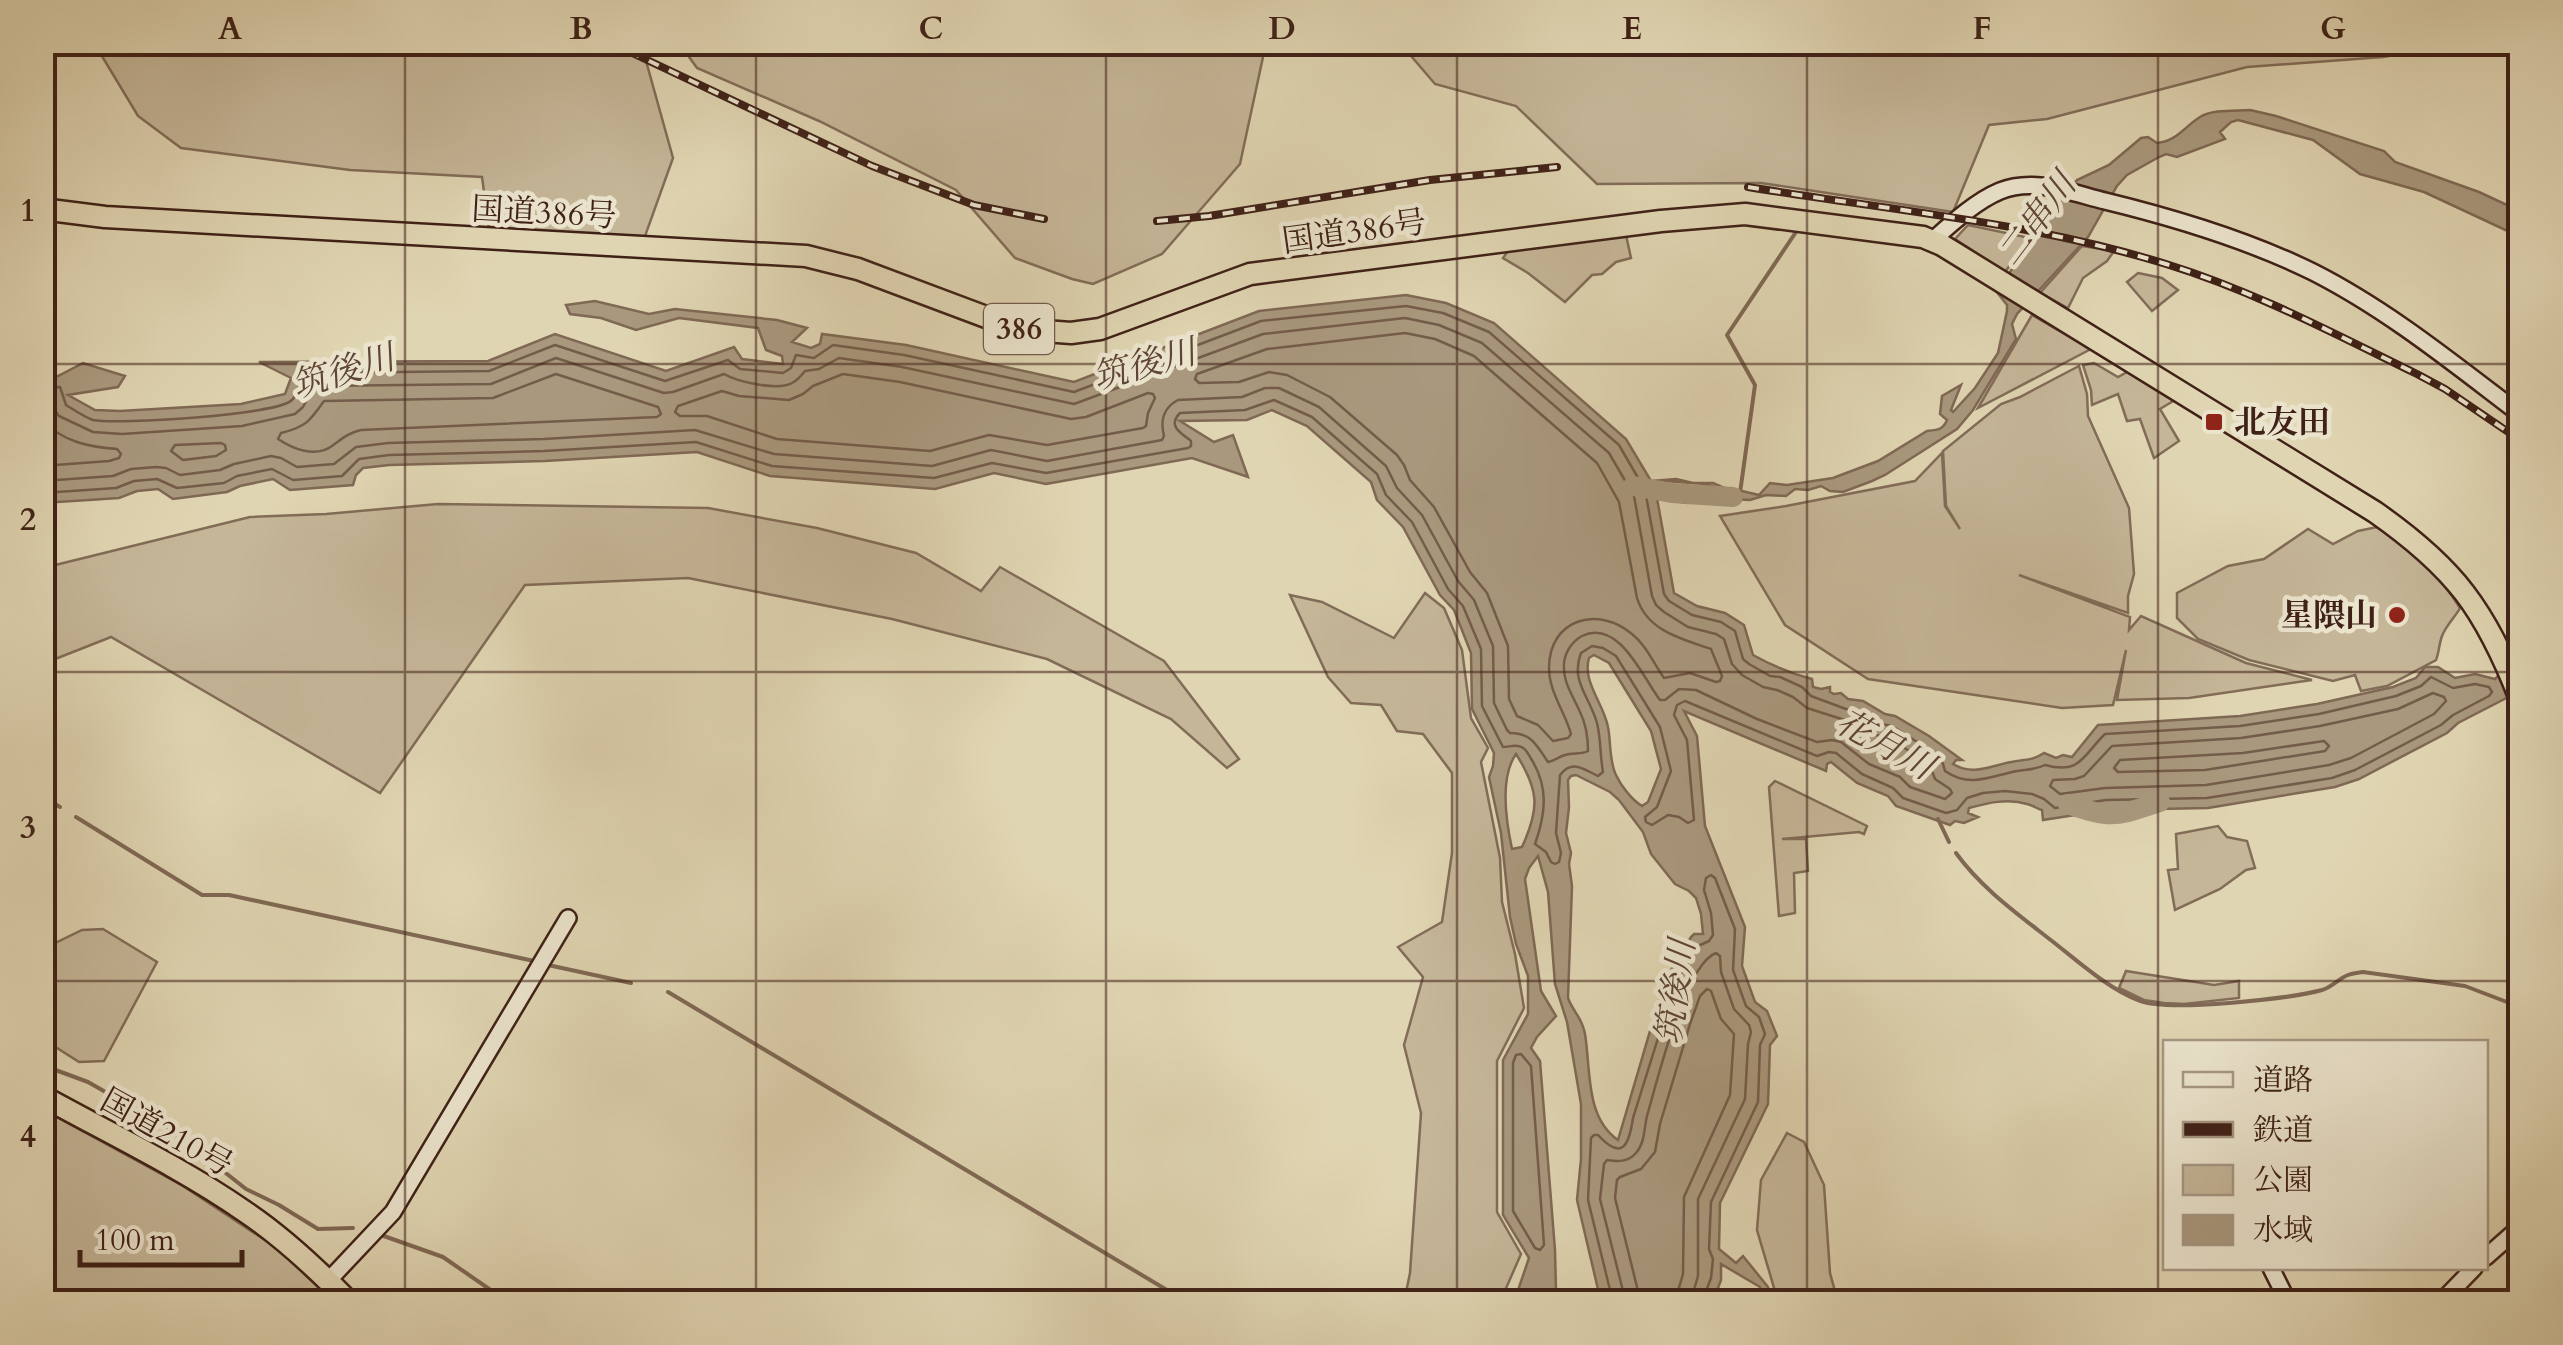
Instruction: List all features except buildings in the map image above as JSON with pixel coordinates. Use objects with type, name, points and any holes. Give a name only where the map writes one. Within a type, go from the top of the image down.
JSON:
[{"type":"highway","name":"国道386号","points":[[42,210],[806,256],[858,269],[1018,329],[1071,333],[1100,329],[1250,274],[1661,221],[1735,214],[1770,216],[1933,240],[2415,540],[2463,588],[2488,626],[2520,699]]},
{"type":"highway","name":"国道210号","points":[[42,1096],[246,1212],[291,1247],[349,1302]]},
{"type":"street","points":[[1933,240],[2000,191],[2028,185],[2130,207],[2272,253],[2316,274],[2398,322],[2520,414]]},
{"type":"street","points":[[328,1281],[393,1212],[568,918]]},
{"type":"street","points":[[2488,1256],[2520,1227]]},
{"type":"street","points":[[2272,1270],[2288,1302]]},
{"type":"street","points":[[2441,1302],[2472,1270]]},
{"type":"green space","points":[[94,43],[641,43],[673,158],[644,239],[489,229],[482,177],[350,170],[181,148],[138,116]]},
{"type":"green space","points":[[679,43],[1266,43],[1240,164],[1162,254],[1093,284],[1015,258],[956,190],[819,121],[697,68]]},
{"type":"green space","points":[[1400,43],[2464,43],[2383,57],[2247,67],[2047,119],[1989,125],[1953,212],[1761,183],[1597,184],[1516,106],[1435,84]]},
{"type":"green space","points":[[1968,225],[2030,238],[2005,272],[1955,239]]},
{"type":"green space","points":[[1626,235],[1631,258],[1616,262],[1602,274],[1592,275],[1565,302],[1503,258],[1508,251]]},
{"type":"green space","points":[[2082,246],[2114,251],[2083,278],[2068,308],[2040,293]]},
{"type":"green space","points":[[2138,273],[2162,278],[2178,290],[2152,311],[2127,282]]},
{"type":"green space","points":[[2032,315],[2091,349],[1978,408]]},
{"type":"green space","points":[[2094,363],[2118,377],[2129,371],[2175,400],[2160,409],[2179,441],[2154,458],[2140,419],[2127,421],[2118,394],[2092,405],[2083,365]]},
{"type":"green space","points":[[2079,366],[2088,416],[2129,508],[2134,574],[2128,613],[2019,575],[2130,617],[2129,630],[2141,616],[2246,663],[2312,680],[2189,698],[2117,700],[2126,650],[2113,705],[2062,708],[1868,679],[1785,625],[1720,516],[1915,481],[1942,453],[1945,506],[1960,529],[1946,506],[1943,451],[2001,404]]},
{"type":"green space","points":[[438,504],[708,508],[817,528],[916,553],[981,591],[1000,567],[1164,661],[1239,759],[1227,768],[1171,719],[1047,659],[892,619],[688,578],[525,585],[380,793],[111,637],[43,666],[43,568],[250,517]]},
{"type":"green space","points":[[2377,527],[2423,563],[2460,608],[2444,632],[2436,660],[2387,686],[2361,691],[2355,675],[2333,681],[2249,660],[2198,639],[2177,618],[2177,593],[2228,566],[2264,559],[2308,529],[2333,544],[2358,531]]},
{"type":"green space","points":[[1425,593],[1444,608],[1462,650],[1471,718],[1488,748],[1481,762],[1500,858],[1502,902],[1524,1008],[1497,1061],[1497,1212],[1521,1254],[1500,1302],[1404,1302],[1410,1273],[1421,1113],[1404,1045],[1423,977],[1398,947],[1442,922],[1452,853],[1452,773],[1423,734],[1397,731],[1381,705],[1351,703],[1328,677],[1290,595],[1322,602],[1394,638]]},
{"type":"green space","points":[[1775,781],[1867,826],[1864,834],[1782,839],[1806,839],[1808,871],[1794,873],[1795,913],[1779,916],[1769,787]]},
{"type":"green space","points":[[2218,826],[2227,837],[2247,841],[2255,868],[2175,910],[2168,870],[2178,869],[2176,834]]},
{"type":"green space","points":[[103,929],[157,962],[104,1061],[79,1062],[43,1039],[43,949],[82,930]]},
{"type":"green space","points":[[2126,971],[2214,985],[2239,981],[2239,998],[2184,1004],[2144,1000],[2119,988]]},
{"type":"green space","points":[[42,1109],[183,1186],[280,1250],[334,1302],[43,1302]]},
{"type":"green space","points":[[1787,1133],[1804,1142],[1824,1185],[1830,1273],[1838,1302],[1779,1302],[1777,1298],[1757,1230],[1761,1180]]},
{"type":"water","name":"筑後川","points":[[2250,110],[2384,151],[2395,162],[2479,192],[2520,211],[2520,235],[2424,192],[2360,174],[2313,140],[2238,120],[2231,122],[2220,132],[2225,139],[2177,157],[2166,154],[2127,175],[2088,237],[2017,314],[2012,324],[2016,339],[1973,410],[1957,429],[1885,475],[1843,492],[1821,486],[1795,489],[1786,496],[1766,495],[1750,500],[1712,498],[1688,503],[1669,496],[1693,499],[1725,490],[1666,481],[1655,487],[1674,593],[1697,606],[1725,613],[1744,625],[1753,655],[1812,679],[1813,687],[1830,687],[1834,694],[1841,693],[1895,716],[1962,760],[1953,764],[1968,769],[2044,753],[2056,758],[2072,757],[2098,725],[2240,716],[2317,704],[2393,687],[2416,678],[2425,667],[2438,667],[2455,678],[2475,674],[2495,679],[2520,655],[2520,691],[2359,779],[2335,787],[2208,808],[2107,810],[2043,820],[2042,810],[2031,805],[1998,802],[1969,808],[1968,813],[1978,817],[1950,825],[1896,806],[1888,796],[1857,783],[1831,762],[1826,771],[1684,711],[1697,736],[1705,826],[1745,927],[1742,966],[1755,1002],[1767,1011],[1777,1036],[1770,1045],[1768,1104],[1720,1203],[1719,1249],[1736,1263],[1743,1256],[1768,1287],[1771,1302],[1763,1302],[1760,1287],[1721,1264],[1715,1296],[1722,1302],[1601,1302],[1577,1200],[1581,1104],[1567,1022],[1555,984],[1548,892],[1538,856],[1525,879],[1541,991],[1556,1016],[1531,1048],[1540,1061],[1556,1291],[1551,1302],[1514,1302],[1529,1258],[1503,1215],[1503,1060],[1528,1014],[1528,976],[1510,917],[1501,833],[1489,777],[1494,753],[1472,709],[1471,653],[1454,610],[1440,595],[1403,527],[1377,500],[1371,482],[1307,426],[1272,410],[1247,420],[1180,421],[1214,442],[1233,435],[1248,477],[1192,458],[1046,484],[994,473],[935,489],[770,476],[697,452],[389,465],[363,468],[353,485],[290,490],[273,479],[227,492],[173,499],[158,489],[119,498],[43,503],[43,379],[83,363],[125,376],[118,387],[68,395],[95,410],[120,411],[241,404],[285,394],[291,378],[259,362],[488,361],[555,334],[666,371],[734,347],[742,359],[783,364],[782,356],[766,350],[758,328],[679,318],[636,330],[601,318],[570,314],[566,305],[595,301],[649,314],[675,309],[777,320],[807,328],[792,342],[811,348],[820,344],[822,334],[906,345],[1074,382],[1259,311],[1406,295],[1446,303],[1494,323],[1626,439],[1651,481],[1676,479],[1713,483],[1736,493],[1759,495],[1770,483],[1787,485],[1833,478],[1878,461],[1927,431],[1942,428],[1947,420],[1940,414],[1942,396],[1961,385],[1953,412],[1998,353],[2007,305],[1996,291],[2077,180],[2109,165],[2141,138],[2164,142],[2205,114]],"holes":[[[1594,655],[1609,663],[1651,731],[1661,769],[1648,802],[1642,806],[1627,792],[1614,770],[1606,718],[1588,676],[1589,658]],[[1516,754],[1529,778],[1534,799],[1532,821],[1522,847],[1512,849],[1505,800]],[[1576,775],[1619,800],[1643,832],[1651,854],[1675,884],[1696,898],[1701,914],[1703,934],[1691,937],[1665,980],[1618,1140],[1607,1130],[1595,1106],[1584,1028],[1568,998],[1572,886],[1566,833],[1571,776]]]},
{"type":"waterway","points":[[1740,493],[1755,385],[1727,335],[1796,232]]},
{"type":"waterway","name":"二串川","points":[[1633,486],[1733,497]]},
{"type":"waterway","points":[[42,796],[60,807]]},
{"type":"waterway","name":"花月川","points":[[2068,804],[2114,814],[2160,802]]},
{"type":"waterway","points":[[76,817],[202,895],[229,895],[534,961]]},
{"type":"waterway","points":[[1938,819],[1949,842]]},
{"type":"waterway","points":[[1956,853],[2014,911],[2094,974],[2140,1001],[2202,1005],[2284,997],[2322,990],[2348,975],[2363,972],[2465,986],[2520,1007]]},
{"type":"waterway","points":[[548,965],[631,983]]},
{"type":"waterway","points":[[668,992],[1187,1302]]},
{"type":"waterway","points":[[42,1065],[88,1082],[170,1129],[246,1189],[318,1229],[353,1228]]},
{"type":"waterway","points":[[381,1235],[443,1257],[508,1302]]},
{"type":"railway","points":[[609,42],[872,166],[974,205],[1044,219]]},
{"type":"railway","points":[[1157,221],[1430,180],[1557,167]]},
{"type":"railway","points":[[1748,187],[2011,227],[2166,264],[2262,300],[2417,374],[2520,440]]},
{"type":"place","name":"北友田","points":[[2214,422]]},
{"type":"place","name":"星隈山","points":[[2397,615]]}]
